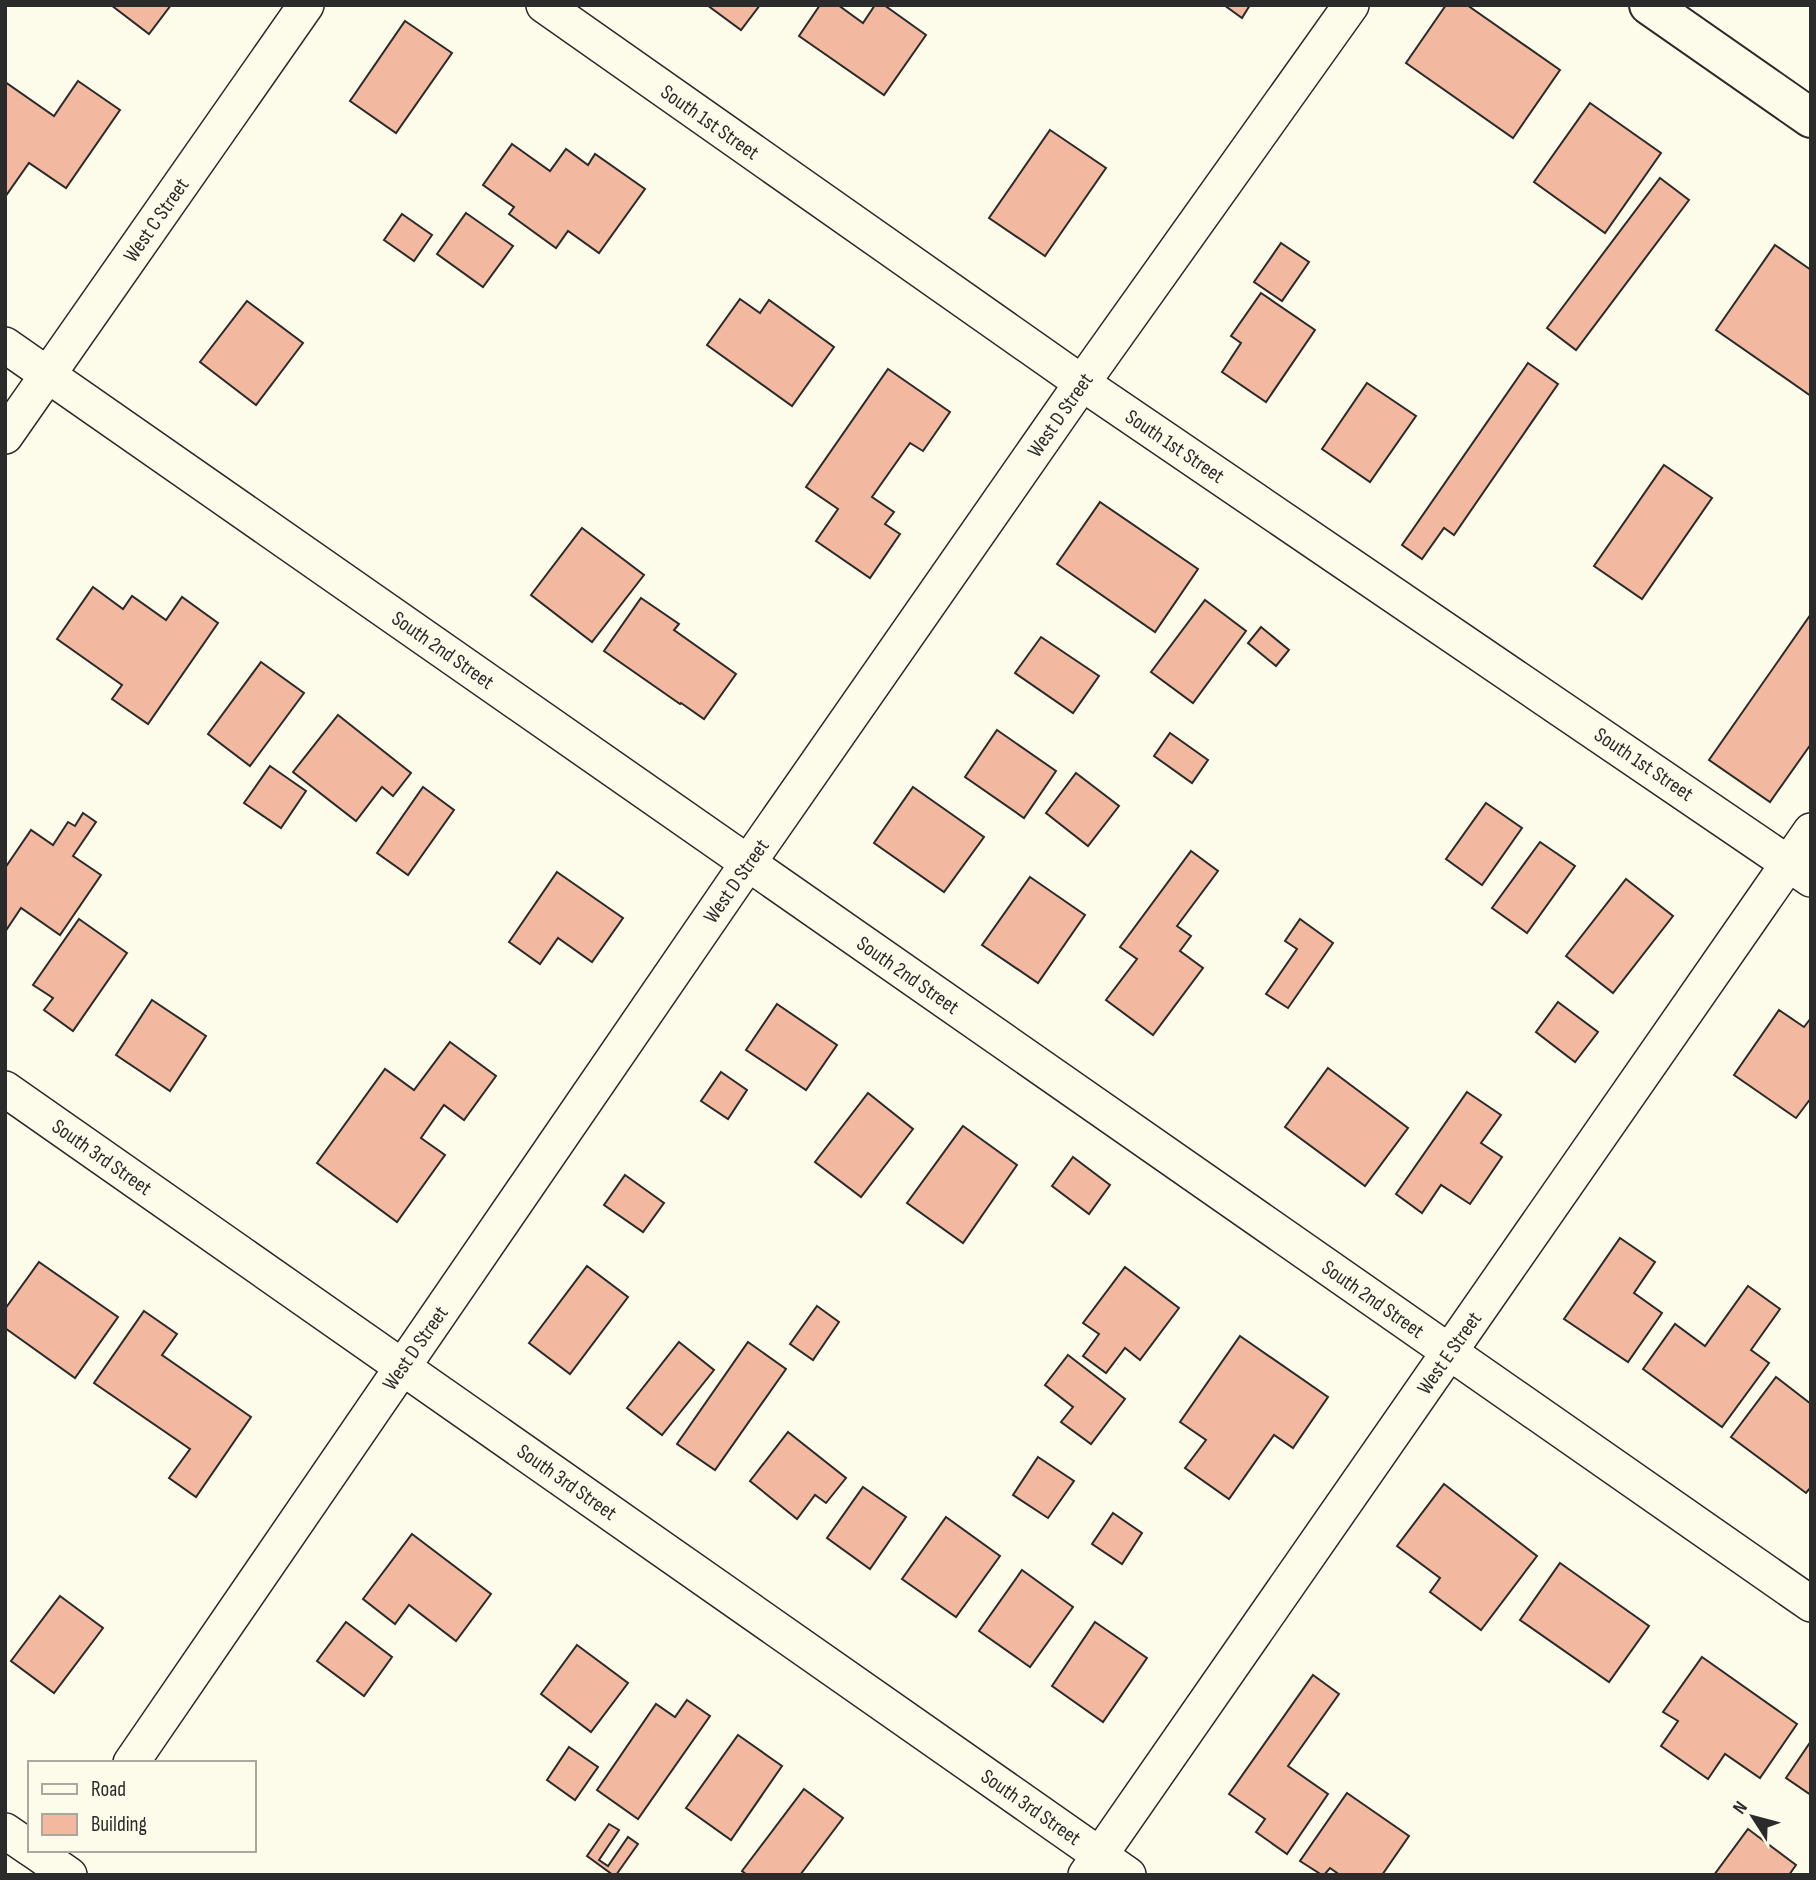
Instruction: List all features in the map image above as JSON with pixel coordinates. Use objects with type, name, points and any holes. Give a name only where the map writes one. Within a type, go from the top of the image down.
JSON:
[{"type":"main road","points":[[1649,5],[1811,118]]},
{"type":"street","name":"West C Street","points":[[5,436],[306,5]]},
{"type":"street","name":"South 1st Street","points":[[544,5],[1082,383],[1800,871]]},
{"type":"street","name":"West D Street","points":[[132,1761],[748,863],[1082,383],[1351,5]]},
{"type":"street","name":"South 2nd Street","points":[[5,345],[1811,1604]]},
{"type":"street","name":"West E Street","points":[[1093,1865],[1449,1352],[1800,871],[1811,831]]},
{"type":"street","name":"South 3rd Street","points":[[5,1089],[402,1367],[1093,1865],[1128,1875]]},
{"type":"street","points":[[5,1831],[28,1846]]},
{"type":"building","points":[[111,5],[171,5],[149,34]]},
{"type":"building","points":[[707,5],[760,5],[741,30]]},
{"type":"building","points":[[820,5],[838,5],[863,23],[875,5],[884,5],[926,35],[884,95],[799,36]]},
{"type":"building","points":[[1224,5],[1250,5],[1242,18]]},
{"type":"building","points":[[1446,5],[1467,5],[1560,70],[1513,138],[1406,63]]},
{"type":"building","points":[[405,21],[452,53],[396,133],[350,101]]},
{"type":"building","points":[[78,81],[120,110],[66,188],[29,163],[5,197],[5,82],[54,116]]},
{"type":"building","points":[[1590,103],[1661,153],[1605,233],[1534,182]]},
{"type":"building","points":[[1050,130],[1106,168],[1045,256],[989,218]]},
{"type":"building","points":[[512,144],[550,171],[566,149],[588,165],[595,154],[645,189],[599,253],[568,231],[556,248],[509,214],[514,207],[483,185]]},
{"type":"building","points":[[1660,178],[1689,200],[1576,350],[1547,328]]},
{"type":"building","points":[[466,213],[513,246],[483,287],[437,254]]},
{"type":"building","points":[[402,214],[432,235],[414,261],[384,240]]},
{"type":"building","points":[[1281,243],[1309,262],[1282,301],[1254,282]]},
{"type":"building","points":[[1775,245],[1811,270],[1811,396],[1716,330]]},
{"type":"building","points":[[1261,293],[1315,330],[1266,402],[1222,372],[1241,343],[1231,336]]},
{"type":"building","points":[[740,299],[760,313],[769,300],[834,347],[792,406],[707,345]]},
{"type":"building","points":[[247,301],[303,343],[256,405],[200,362]]},
{"type":"building","points":[[1528,363],[1558,384],[1454,535],[1444,528],[1422,559],[1402,545]]},
{"type":"building","points":[[888,369],[950,412],[923,451],[910,443],[872,497],[894,512],[885,524],[900,534],[870,578],[816,541],[838,509],[806,487]]},
{"type":"building","points":[[1367,383],[1416,416],[1370,482],[1322,449]]},
{"type":"building","points":[[1664,465],[1712,498],[1642,599],[1594,566]]},
{"type":"building","points":[[1100,502],[1198,569],[1155,632],[1057,564]]},
{"type":"building","points":[[582,528],[644,575],[592,642],[531,595]]},
{"type":"building","points":[[93,587],[123,609],[132,596],[166,620],[182,597],[218,623],[148,724],[112,699],[122,685],[57,639]]},
{"type":"building","points":[[641,598],[679,624],[674,630],[736,674],[704,719],[604,651]]},
{"type":"building","points":[[1205,600],[1246,631],[1193,703],[1151,672]]},
{"type":"building","points":[[1811,614],[1811,744],[1770,802],[1709,760]]},
{"type":"building","points":[[1261,627],[1289,650],[1276,666],[1248,643]]},
{"type":"building","points":[[1041,637],[1099,676],[1073,713],[1015,673]]},
{"type":"building","points":[[261,662],[304,693],[250,766],[208,734]]},
{"type":"building","points":[[338,715],[411,773],[393,796],[382,787],[356,821],[293,772]]},
{"type":"building","points":[[997,730],[1056,771],[1024,818],[965,777]]},
{"type":"building","points":[[1170,733],[1208,760],[1192,783],[1154,756]]},
{"type":"building","points":[[270,766],[306,791],[281,828],[244,803]]},
{"type":"building","points":[[1076,773],[1119,806],[1088,846],[1046,813]]},
{"type":"building","points":[[423,787],[454,810],[408,875],[377,853]]},
{"type":"building","points":[[913,787],[984,837],[944,892],[874,843]]},
{"type":"building","points":[[1486,803],[1522,828],[1482,885],[1446,859]]},
{"type":"building","points":[[83,813],[96,822],[73,856],[101,875],[60,935],[21,908],[5,932],[5,868],[31,830],[53,845],[68,822],[75,826]]},
{"type":"building","points":[[1540,842],[1575,866],[1527,933],[1492,908]]},
{"type":"building","points":[[1191,851],[1218,871],[1177,926],[1191,936],[1180,951],[1203,968],[1153,1035],[1106,1000],[1137,959],[1120,947]]},
{"type":"building","points":[[557,872],[623,918],[592,962],[558,938],[540,964],[509,942]]},
{"type":"building","points":[[1030,877],[1085,915],[1038,983],[982,945]]},
{"type":"building","points":[[1626,879],[1673,916],[1613,993],[1566,956]]},
{"type":"building","points":[[79,919],[127,953],[73,1031],[44,1010],[53,998],[33,985]]},
{"type":"building","points":[[1300,919],[1333,943],[1288,1008],[1266,994],[1297,949],[1285,941]]},
{"type":"building","points":[[152,1000],[206,1036],[170,1091],[116,1055]]},
{"type":"building","points":[[1558,1002],[1598,1032],[1575,1062],[1536,1032]]},
{"type":"building","points":[[777,1004],[837,1045],[806,1090],[746,1050]]},
{"type":"building","points":[[1779,1010],[1804,1027],[1811,1018],[1811,1098],[1796,1118],[1734,1075]]},
{"type":"building","points":[[450,1042],[496,1076],[464,1120],[444,1105],[421,1138],[445,1155],[397,1222],[317,1163],[385,1069],[414,1090]]},
{"type":"building","points":[[1328,1068],[1408,1128],[1365,1186],[1285,1127]]},
{"type":"building","points":[[721,1072],[747,1090],[728,1119],[701,1101]]},
{"type":"building","points":[[1467,1092],[1501,1115],[1481,1143],[1502,1157],[1470,1204],[1441,1185],[1422,1213],[1396,1194]]},
{"type":"building","points":[[868,1093],[913,1129],[861,1197],[815,1162]]},
{"type":"building","points":[[963,1126],[1017,1165],[963,1243],[907,1203]]},
{"type":"building","points":[[1073,1157],[1110,1185],[1089,1214],[1052,1186]]},
{"type":"building","points":[[625,1175],[664,1203],[643,1232],[604,1205]]},
{"type":"building","points":[[1620,1238],[1655,1262],[1634,1293],[1662,1313],[1628,1362],[1564,1319]]},
{"type":"building","points":[[39,1262],[118,1317],[75,1378],[5,1328],[5,1309]]},
{"type":"building","points":[[587,1266],[628,1297],[570,1374],[529,1343]]},
{"type":"building","points":[[1125,1267],[1179,1308],[1140,1360],[1125,1348],[1106,1373],[1083,1356],[1099,1334],[1083,1323]]},
{"type":"building","points":[[1748,1286],[1780,1309],[1751,1350],[1769,1363],[1722,1427],[1643,1369],[1675,1324],[1705,1346]]},
{"type":"building","points":[[817,1306],[839,1322],[813,1360],[790,1344]]},
{"type":"building","points":[[144,1311],[177,1334],[162,1355],[251,1417],[196,1497],[169,1478],[190,1449],[94,1383]]},
{"type":"building","points":[[1240,1336],[1328,1397],[1293,1448],[1274,1435],[1229,1499],[1185,1468],[1206,1440],[1180,1422]]},
{"type":"building","points":[[679,1342],[714,1370],[662,1435],[627,1408]]},
{"type":"building","points":[[748,1342],[786,1369],[715,1470],[677,1444]]},
{"type":"building","points":[[1068,1355],[1125,1399],[1091,1444],[1061,1422],[1073,1407],[1045,1385]]},
{"type":"building","points":[[1776,1377],[1811,1404],[1811,1487],[1806,1493],[1731,1437]]},
{"type":"building","points":[[788,1432],[846,1478],[826,1503],[815,1495],[797,1519],[750,1481]]},
{"type":"building","points":[[1038,1457],[1074,1481],[1048,1518],[1013,1495]]},
{"type":"building","points":[[1444,1484],[1537,1556],[1481,1630],[1430,1592],[1440,1578],[1397,1546]]},
{"type":"building","points":[[863,1487],[906,1517],[870,1569],[827,1538]]},
{"type":"building","points":[[1113,1513],[1142,1533],[1122,1564],[1092,1544]]},
{"type":"building","points":[[946,1517],[1000,1556],[956,1617],[902,1579]]},
{"type":"building","points":[[412,1534],[491,1594],[456,1641],[409,1605],[395,1624],[363,1599]]},
{"type":"building","points":[[1560,1563],[1649,1626],[1609,1682],[1520,1620]]},
{"type":"building","points":[[1022,1570],[1073,1607],[1030,1667],[979,1631]]},
{"type":"building","points":[[60,1596],[103,1628],[54,1693],[11,1661]]},
{"type":"building","points":[[346,1622],[392,1657],[364,1696],[317,1661]]},
{"type":"building","points":[[1095,1622],[1147,1658],[1103,1722],[1052,1686]]},
{"type":"building","points":[[577,1645],[628,1683],[591,1732],[541,1694]]},
{"type":"building","points":[[1702,1657],[1797,1724],[1760,1778],[1725,1754],[1708,1779],[1661,1746],[1678,1721],[1663,1712]]},
{"type":"building","points":[[1313,1675],[1339,1694],[1288,1766],[1328,1794],[1287,1854],[1256,1832],[1265,1819],[1229,1794]]},
{"type":"building","points":[[687,1700],[710,1716],[638,1819],[597,1790],[656,1704],[675,1717]]},
{"type":"building","points":[[738,1735],[782,1766],[731,1840],[686,1808]]},
{"type":"building","points":[[1811,1741],[1811,1795],[1786,1778]]},
{"type":"building","points":[[569,1747],[598,1767],[575,1800],[547,1780]]},
{"type":"building","points":[[804,1789],[843,1818],[800,1875],[747,1875],[742,1871]]},
{"type":"building","points":[[1347,1793],[1409,1836],[1382,1875],[1340,1875],[1330,1868],[1322,1875],[1300,1861]]},
{"type":"building","points":[[609,1824],[619,1830],[599,1860],[608,1866],[628,1837],[638,1844],[616,1875],[587,1856]]},
{"type":"building","points":[[1748,1829],[1796,1865],[1789,1875],[1714,1875]]}]
